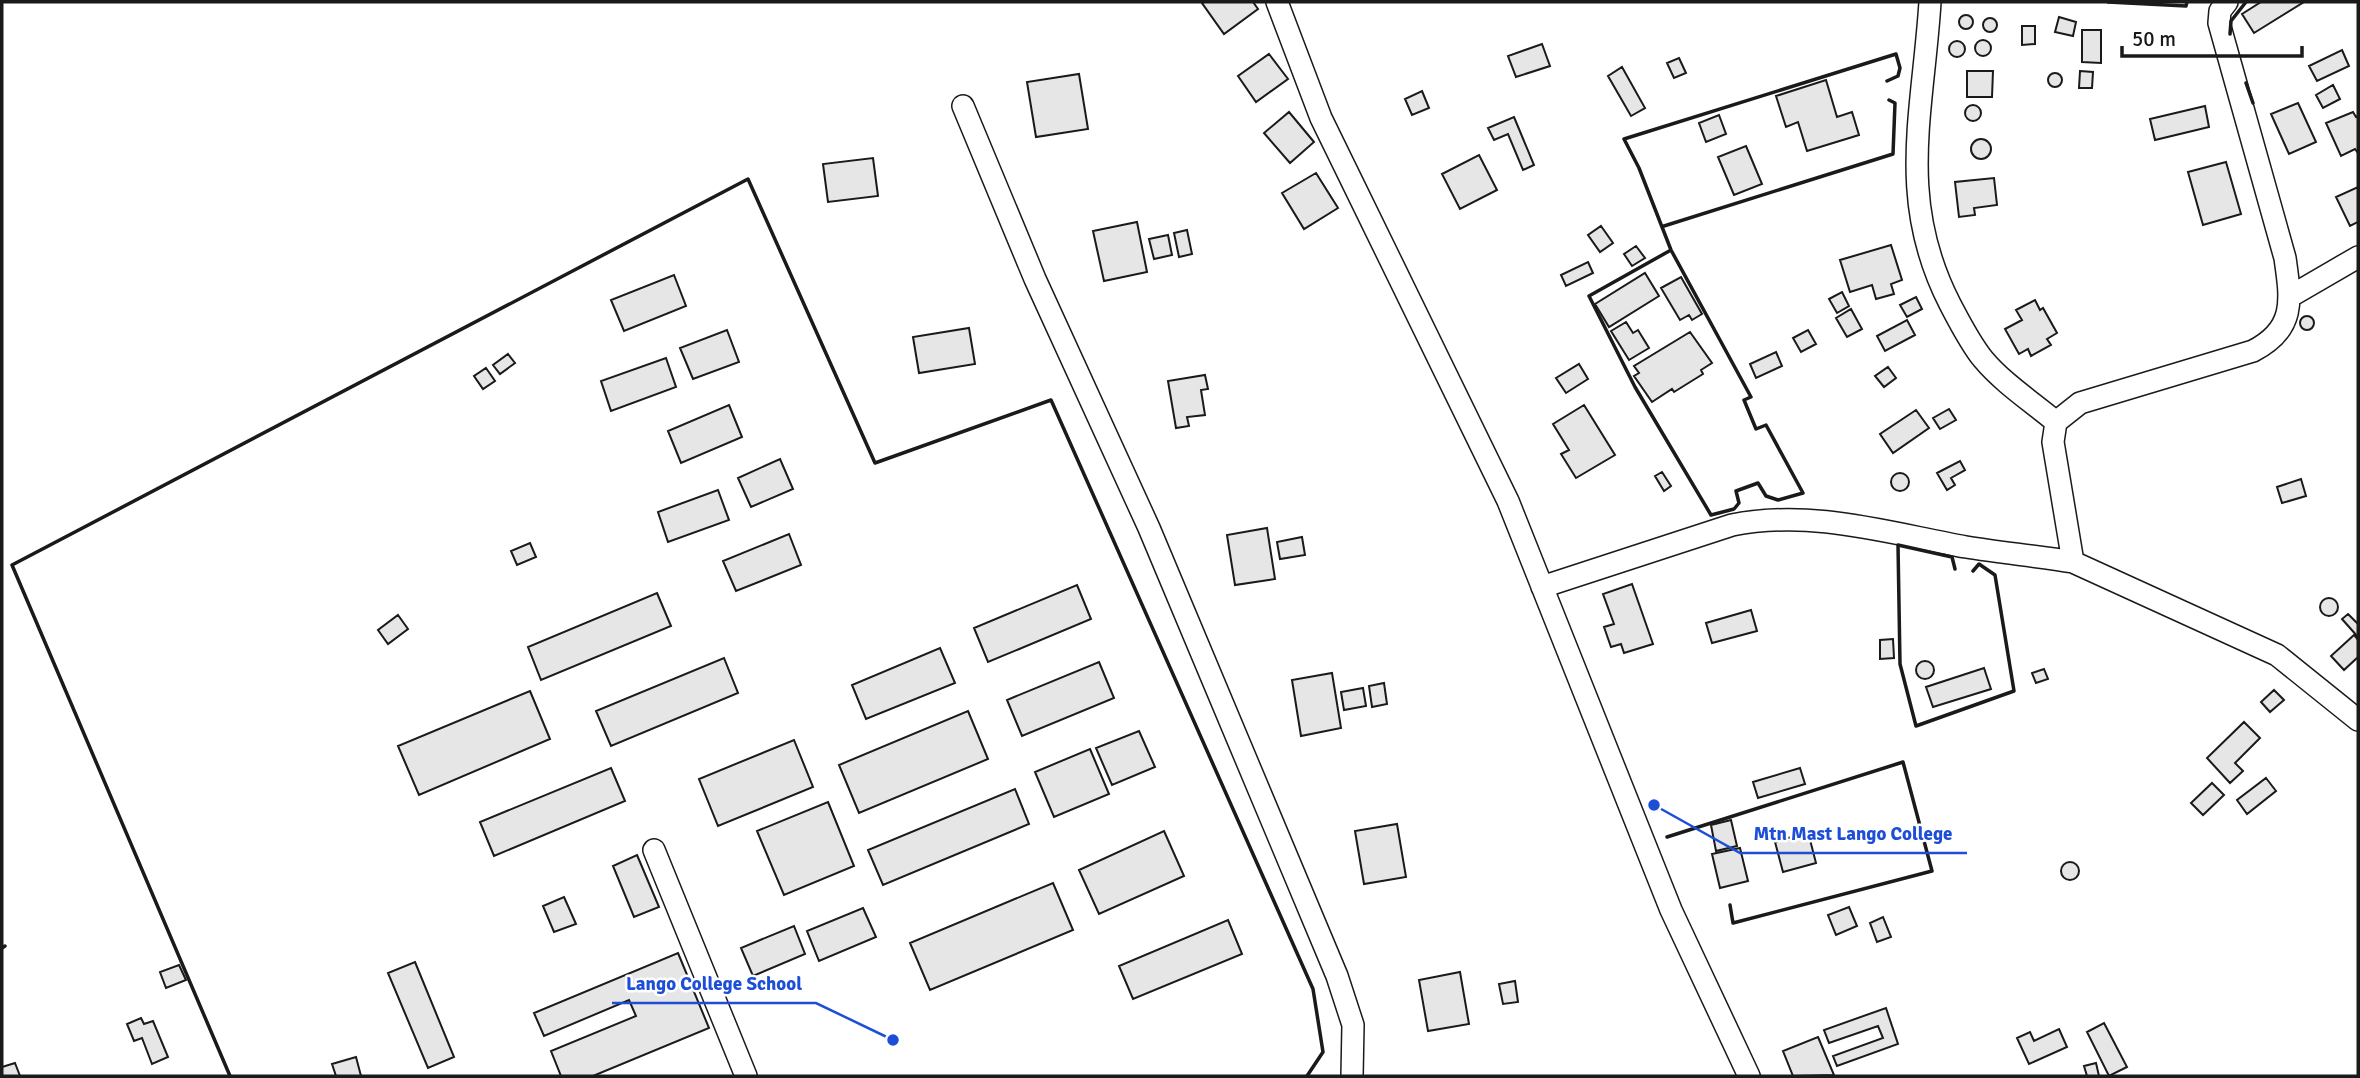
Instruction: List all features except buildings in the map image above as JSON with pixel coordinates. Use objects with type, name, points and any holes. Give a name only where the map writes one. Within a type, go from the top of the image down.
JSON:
[{"type":"street","points":[[1277,2],[1321,118],[1508,502],[1671,911],[1749,1076]]},
{"type":"street","points":[[1930,2],[1915,162],[1917,201],[1926,246],[1943,290],[1984,360],[2056,422]]},
{"type":"street","points":[[2073,562],[2053,442],[2056,422],[2080,403],[2253,351],[2269,343],[2282,328],[2291,296],[2285,258],[2218,23],[2220,11],[2227,2]]},
{"type":"street","points":[[963,106],[1035,279],[1149,528],[1337,976],[1353,1025],[1352,1076]]},
{"type":"street","points":[[2291,296],[2358,257]]},
{"type":"street","points":[[1542,587],[1732,525],[1763,519],[1838,522],[1969,547],[2073,562],[2277,655],[2358,720]]},
{"type":"street","points":[[654,850],[746,1076]]},
{"type":"wall","points":[[2108,2],[2186,6],[2187,2]]},
{"type":"wall","points":[[2230,34],[2231,21],[2246,2]]},
{"type":"wall","points":[[1671,250],[1589,296],[1635,387],[1711,515],[1734,509],[1739,503],[1736,491],[1758,483],[1766,496],[1778,500],[1803,493],[1766,425],[1756,429],[1744,400],[1751,397],[1671,250],[1639,168],[1624,139],[1896,54],[1900,68],[1898,76],[1887,81]]},
{"type":"wall","points":[[2246,83],[2253,103]]},
{"type":"wall","points":[[1664,226],[1893,154],[1895,103],[1889,100]]},
{"type":"wall","points":[[230,1076],[12,565],[748,179],[875,463],[1051,400],[1313,989],[1323,1052],[1307,1076]]},
{"type":"wall","points":[[1955,569],[1952,557],[1898,545],[1900,664],[1916,726],[2014,691],[1995,575],[1979,564],[1973,571]]},
{"type":"wall","points":[[1667,837],[1903,762],[1932,871],[1733,923],[1730,905]]},
{"type":"place","name":"Mtn Mast Lango College","points":[[1654,805]]},
{"type":"place","name":"Lango College School","points":[[893,1040]]}]
